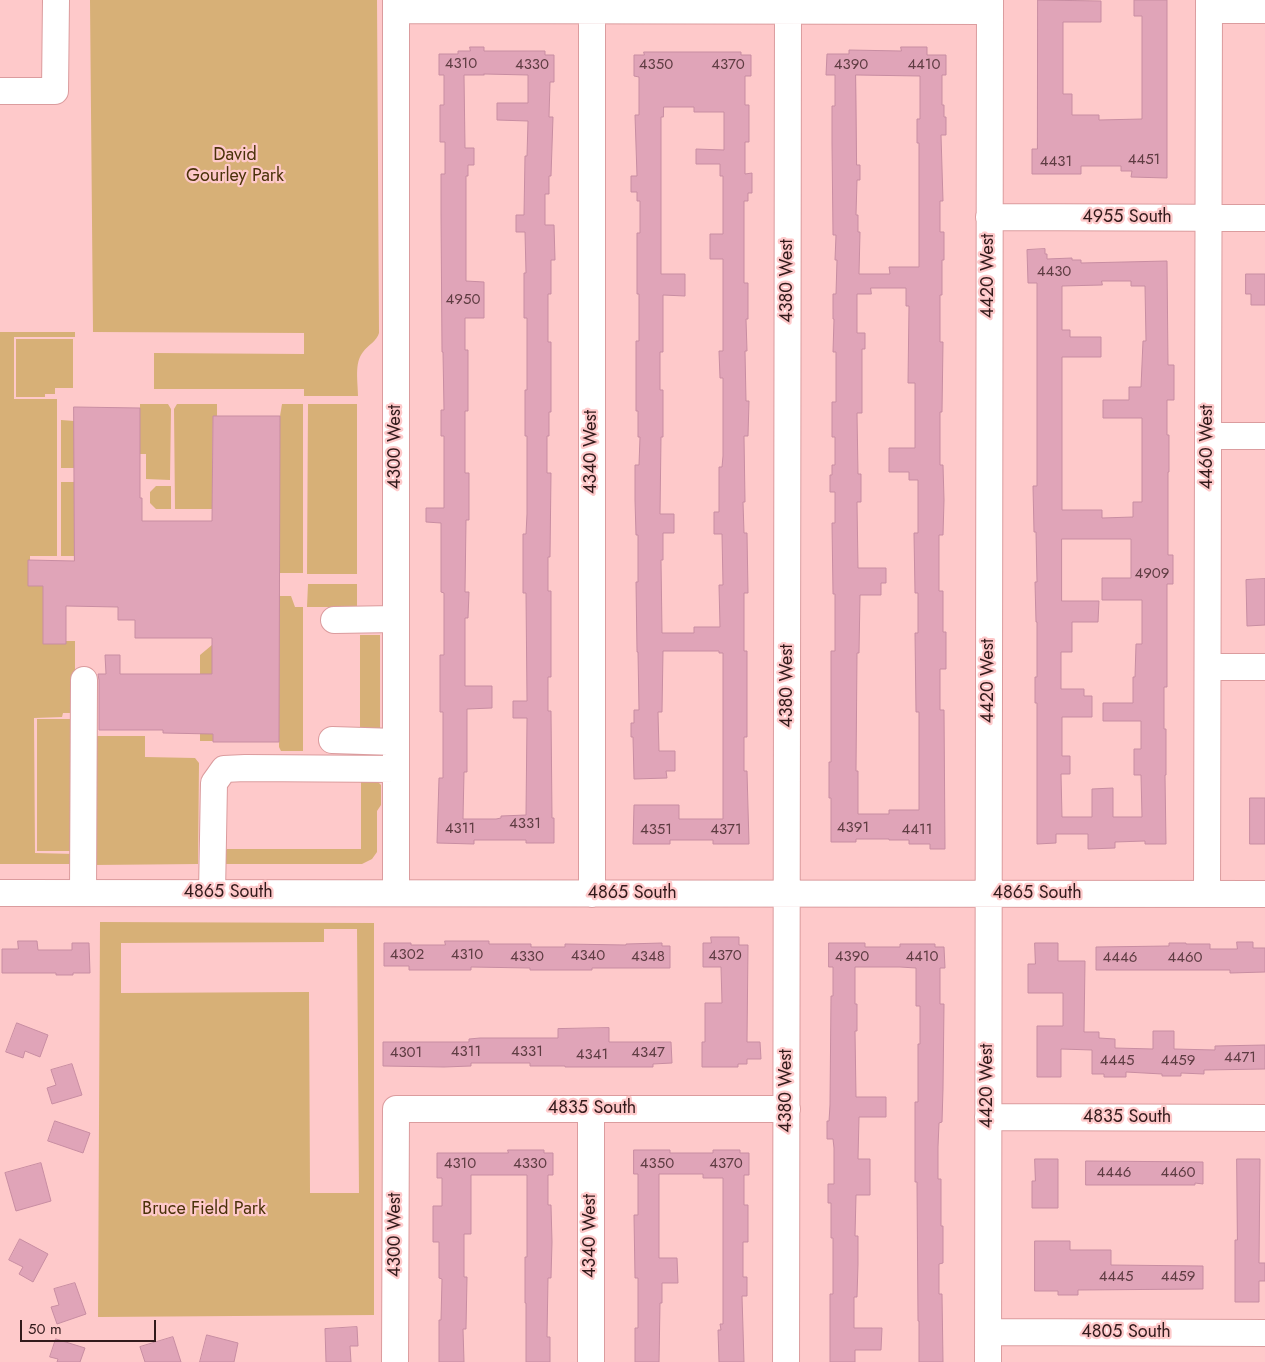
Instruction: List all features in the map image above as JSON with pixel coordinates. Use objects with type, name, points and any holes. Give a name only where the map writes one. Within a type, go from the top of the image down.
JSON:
[{"type":"street","points":[[0,91],[55,91],[56,0]]},
{"type":"street","points":[[396,5],[592,10],[788,10],[990,5]]},
{"type":"street","name":"4300 West","points":[[396,5],[396,893]]},
{"type":"street","name":"4420 West","points":[[988,1362],[990,5]]},
{"type":"street","points":[[1209,5],[1265,10]]},
{"type":"street","name":"4460 West","points":[[1207,894],[1209,5]]},
{"type":"street","name":"4340 West","points":[[592,10],[592,894]]},
{"type":"street","name":"4380 West","points":[[786,1362],[788,10]]},
{"type":"street","name":"4955 South","points":[[989,217],[1265,218]]},
{"type":"street","points":[[1208,436],[1265,436]]},
{"type":"street","points":[[334,620],[396,619]]},
{"type":"street","points":[[1208,667],[1265,667]]},
{"type":"street","points":[[83,893],[84,680]]},
{"type":"street","points":[[332,740],[396,742]]},
{"type":"street","points":[[212,893],[214,783],[224,769],[396,769]]},
{"type":"street","name":"4865 South","points":[[0,893],[1265,894]]},
{"type":"street","name":"4300 West","points":[[395,1362],[396,1109]]},
{"type":"street","name":"4835 South","points":[[396,1109],[787,1109]]},
{"type":"street","name":"4340 West","points":[[591,1109],[591,1362]]},
{"type":"street","name":"4835 South","points":[[988,1117],[1265,1118]]},
{"type":"street","name":"4805 South","points":[[988,1332],[1265,1333]]},
{"type":"green space","name":"David Gourley Park","points":[[90,0],[377,0],[379,333],[360,356],[358,362],[358,396],[304,396],[304,389],[154,389],[154,353],[304,354],[304,333],[93,332]]},
{"type":"green space","points":[[0,332],[75,332],[75,337],[14,337],[14,399],[57,399],[57,556],[30,556],[28,561],[28,585],[43,586],[43,644],[66,644],[66,641],[75,641],[75,713],[63,713],[62,717],[34,718],[35,853],[75,854],[75,864],[0,864]]},
{"type":"green space","points":[[16,339],[73,339],[73,388],[55,388],[55,394],[45,394],[45,397],[16,397]]},
{"type":"green space","points":[[140,404],[168,404],[171,409],[170,480],[146,479],[146,454],[140,454]]},
{"type":"green space","points":[[177,404],[217,404],[217,416],[213,416],[212,509],[175,509],[174,409]]},
{"type":"green space","points":[[282,404],[303,404],[303,573],[280,573],[280,416]]},
{"type":"green space","points":[[308,404],[357,404],[357,574],[307,574]]},
{"type":"green space","points":[[61,420],[74,421],[74,468],[61,468]]},
{"type":"green space","points":[[61,482],[74,482],[74,556],[61,556]]},
{"type":"green space","points":[[156,486],[171,486],[171,509],[156,509],[150,503],[150,492]]},
{"type":"green space","points":[[308,584],[357,584],[357,607],[307,607]]},
{"type":"green space","points":[[279,596],[291,596],[295,607],[303,607],[303,751],[281,751],[279,747]]},
{"type":"green space","points":[[360,635],[380,635],[380,732],[360,730]]},
{"type":"green space","points":[[212,645],[213,741],[200,741],[200,655]]},
{"type":"green space","points":[[37,719],[70,719],[73,851],[37,851]]},
{"type":"green space","points":[[94,736],[145,736],[145,757],[195,758],[199,763],[198,864],[92,865]]},
{"type":"green space","points":[[361,782],[378,782],[381,785],[381,805],[377,811],[377,852],[372,859],[362,864],[224,864],[227,849],[361,849]]},
{"type":"green space","name":"Bruce Field Park","points":[[100,922],[374,923],[374,1315],[98,1317]],"holes":[[[324,929],[357,929],[359,1193],[310,1193],[309,992],[121,993],[121,943],[324,942]]]},
{"type":"building","points":[[1038,0],[1101,1],[1101,22],[1063,22],[1063,94],[1072,94],[1072,115],[1099,115],[1099,120],[1142,119],[1142,16],[1134,16],[1134,0],[1167,0],[1167,178],[1131,177],[1132,171],[1121,171],[1121,166],[1081,166],[1081,174],[1032,174],[1032,149],[1037,149]]},
{"type":"building","points":[[470,47],[484,47],[484,51],[545,51],[545,55],[554,55],[554,82],[550,82],[549,117],[553,117],[551,176],[549,176],[549,194],[545,194],[545,225],[554,225],[555,260],[551,260],[551,294],[548,294],[548,342],[551,342],[551,412],[549,412],[549,436],[547,436],[547,473],[551,473],[548,591],[551,591],[551,677],[548,677],[548,711],[551,711],[554,843],[526,843],[526,840],[474,840],[474,844],[437,843],[439,778],[443,778],[443,712],[440,712],[440,655],[444,655],[444,593],[441,592],[441,523],[426,522],[426,508],[444,508],[444,436],[441,436],[441,410],[444,410],[441,174],[445,174],[445,142],[440,142],[440,105],[444,105],[444,75],[439,75],[439,54],[458,54],[458,51],[470,51]],"holes":[[[464,75],[528,75],[528,103],[497,103],[497,120],[528,121],[527,156],[525,156],[524,215],[516,215],[516,232],[525,232],[526,273],[524,273],[524,318],[527,318],[527,390],[525,390],[527,514],[526,534],[523,534],[523,593],[526,593],[527,701],[513,701],[513,718],[527,718],[526,815],[501,816],[501,818],[496,819],[463,819],[464,772],[467,772],[467,709],[492,708],[492,686],[465,686],[465,618],[468,618],[469,592],[465,592],[466,520],[469,520],[469,473],[465,473],[465,411],[468,411],[468,350],[465,350],[465,318],[484,318],[484,282],[466,281],[466,176],[468,176],[468,165],[474,165],[474,148],[465,148]]]},
{"type":"building","points":[[901,47],[927,47],[927,55],[946,55],[946,75],[942,75],[942,105],[944,105],[944,117],[946,117],[946,135],[941,135],[943,201],[940,201],[940,232],[944,232],[942,295],[940,295],[940,342],[943,342],[940,465],[943,465],[944,500],[943,535],[939,535],[939,591],[943,591],[943,632],[946,632],[946,669],[940,669],[940,710],[944,710],[945,849],[930,849],[930,844],[909,844],[909,840],[856,839],[856,842],[831,842],[829,762],[831,762],[831,651],[835,651],[832,523],[835,523],[835,492],[830,492],[830,475],[832,475],[832,465],[835,465],[835,437],[832,437],[832,402],[836,402],[836,352],[833,352],[833,294],[836,294],[837,260],[835,260],[836,235],[833,235],[832,143],[832,106],[835,106],[835,75],[826,75],[827,54],[849,54],[849,50],[901,51]],"holes":[[[856,75],[920,76],[920,119],[917,119],[917,143],[919,143],[919,267],[889,267],[890,274],[859,274],[860,232],[858,232],[858,215],[856,215],[857,180],[860,180],[860,165],[857,165]],[[871,288],[906,288],[906,306],[909,306],[908,383],[915,383],[915,448],[889,448],[889,472],[909,472],[909,480],[918,480],[918,533],[914,533],[915,593],[918,593],[918,633],[915,633],[916,712],[919,712],[919,810],[889,810],[889,814],[858,814],[858,771],[856,771],[857,653],[859,653],[860,595],[881,595],[881,583],[886,583],[886,568],[858,568],[857,502],[861,502],[861,474],[858,474],[857,413],[862,413],[862,349],[865,349],[865,333],[857,333],[857,294],[871,294]]]},
{"type":"building","points":[[644,52],[741,52],[741,55],[751,55],[751,76],[745,76],[745,105],[749,105],[749,142],[745,142],[745,174],[752,173],[752,193],[748,193],[748,201],[744,201],[744,283],[748,283],[747,351],[745,351],[746,401],[749,401],[748,436],[744,436],[745,502],[743,502],[744,533],[747,533],[748,593],[744,593],[744,651],[747,651],[747,737],[744,737],[744,771],[747,771],[749,844],[713,844],[713,840],[670,840],[670,844],[633,844],[634,805],[679,805],[679,819],[723,819],[723,653],[719,653],[719,651],[663,651],[662,712],[658,712],[659,751],[675,751],[675,771],[666,771],[667,778],[634,779],[631,723],[634,723],[634,710],[639,710],[636,582],[638,582],[638,535],[636,535],[635,465],[639,465],[640,437],[638,437],[638,411],[636,411],[636,341],[639,341],[637,233],[640,233],[640,201],[637,201],[637,192],[631,192],[631,176],[637,176],[635,115],[639,115],[639,77],[634,76],[634,55],[644,55]],"holes":[[[664,107],[694,107],[694,112],[724,112],[724,150],[696,149],[696,164],[720,164],[720,176],[723,176],[723,234],[710,234],[710,259],[723,259],[723,351],[719,351],[720,378],[723,378],[723,456],[722,467],[719,467],[719,512],[714,512],[714,534],[722,534],[723,585],[719,585],[720,627],[694,627],[694,633],[662,633],[661,560],[663,560],[663,533],[674,533],[674,514],[660,514],[661,437],[663,437],[663,390],[660,390],[660,352],[663,352],[663,295],[685,296],[685,274],[661,274],[661,117],[663,117]]]},
{"type":"building","points":[[1045,249],[1047,259],[1072,258],[1072,260],[1081,260],[1081,263],[1167,261],[1168,365],[1174,365],[1174,400],[1167,400],[1167,435],[1169,435],[1168,555],[1173,555],[1173,584],[1167,584],[1167,687],[1164,687],[1166,844],[1145,844],[1145,841],[1115,842],[1115,848],[1088,849],[1088,834],[1056,834],[1056,843],[1037,844],[1037,703],[1035,703],[1035,677],[1037,677],[1037,622],[1035,582],[1037,582],[1033,486],[1037,486],[1037,283],[1028,283],[1027,250]],"holes":[[[1102,281],[1131,281],[1131,286],[1145,286],[1146,341],[1143,341],[1141,387],[1129,387],[1129,400],[1103,400],[1103,418],[1142,418],[1142,502],[1133,502],[1133,517],[1102,518],[1102,510],[1062,510],[1062,357],[1101,357],[1101,337],[1070,337],[1070,330],[1062,330],[1062,286],[1102,285]],[[1062,539],[1131,539],[1131,578],[1102,578],[1102,600],[1142,600],[1142,644],[1136,644],[1133,703],[1103,703],[1103,721],[1141,721],[1141,749],[1134,749],[1134,775],[1141,775],[1142,817],[1113,817],[1113,788],[1092,789],[1092,817],[1062,817],[1061,774],[1070,774],[1070,756],[1062,756],[1062,717],[1092,717],[1092,696],[1084,696],[1084,689],[1061,689],[1061,652],[1072,652],[1072,622],[1098,622],[1099,601],[1062,601]]]},
{"type":"building","points":[[1246,274],[1265,274],[1265,305],[1251,305],[1251,294],[1246,294]]},
{"type":"building","points":[[74,407],[140,408],[140,498],[142,498],[142,521],[212,521],[213,416],[280,416],[279,742],[213,742],[213,734],[163,733],[163,730],[99,730],[98,674],[106,674],[105,655],[120,655],[120,674],[212,674],[212,638],[135,638],[135,620],[118,620],[118,607],[66,606],[66,644],[43,644],[43,586],[28,586],[28,560],[74,561]]},
{"type":"building","points":[[1265,579],[1265,625],[1247,626],[1246,580]]},
{"type":"building","points":[[1250,798],[1265,798],[1265,844],[1250,844]]},
{"type":"building","points":[[711,937],[739,937],[739,945],[748,945],[747,1042],[760,1042],[761,1059],[747,1059],[747,1064],[738,1064],[738,1067],[702,1067],[702,1042],[705,1042],[705,1003],[722,1003],[721,967],[703,967],[703,943],[711,943]]},
{"type":"building","points":[[18,941],[37,941],[38,950],[72,950],[72,943],[89,943],[90,973],[56,975],[56,973],[2,973],[2,949],[18,949]]},
{"type":"building","points":[[445,941],[489,941],[489,944],[531,944],[531,947],[565,947],[565,944],[626,945],[662,943],[662,946],[670,946],[670,968],[530,970],[530,968],[471,967],[471,970],[409,970],[409,966],[384,966],[384,943],[445,945]]},
{"type":"building","points":[[1237,942],[1253,942],[1253,948],[1265,948],[1265,972],[1230,973],[1230,970],[1096,970],[1096,947],[1169,946],[1169,943],[1186,943],[1210,944],[1210,949],[1237,949]]},
{"type":"building","points":[[829,943],[865,943],[865,947],[935,944],[935,947],[944,947],[945,968],[940,968],[940,1004],[944,1004],[942,1122],[939,1123],[938,1147],[938,1179],[941,1179],[941,1226],[943,1226],[943,1263],[939,1264],[939,1294],[942,1294],[943,1362],[919,1362],[915,1102],[918,1102],[920,1006],[916,1006],[916,968],[855,967],[855,1004],[857,1004],[857,1031],[855,1031],[856,1097],[886,1097],[886,1117],[859,1117],[858,1159],[870,1159],[870,1195],[856,1195],[855,1236],[858,1236],[858,1264],[857,1297],[854,1297],[854,1328],[882,1328],[881,1350],[855,1350],[855,1362],[830,1362],[830,1294],[833,1294],[833,1238],[831,1238],[831,1203],[828,1203],[828,1184],[834,1184],[834,1148],[833,1139],[827,1139],[827,1121],[829,1121],[830,1105],[831,996],[833,996],[833,967],[829,967]]},
{"type":"building","points":[[1035,943],[1058,943],[1058,961],[1085,961],[1084,1032],[1099,1032],[1099,1038],[1115,1039],[1115,1048],[1153,1049],[1153,1031],[1174,1031],[1174,1049],[1215,1050],[1215,1046],[1265,1045],[1265,1069],[1204,1070],[1204,1074],[1181,1073],[1181,1076],[1126,1072],[1126,1077],[1104,1077],[1104,1074],[1092,1074],[1092,1050],[1061,1049],[1061,1077],[1037,1077],[1037,1026],[1063,1026],[1063,993],[1028,993],[1028,964],[1035,964]]},
{"type":"building","points":[[17,1023],[48,1035],[40,1057],[25,1051],[23,1058],[6,1052]]},
{"type":"building","points":[[609,1028],[609,1042],[671,1042],[672,1063],[653,1064],[653,1067],[530,1066],[530,1063],[471,1063],[471,1066],[444,1067],[383,1066],[383,1042],[469,1042],[469,1039],[480,1038],[558,1038],[558,1029]]},
{"type":"building","points":[[72,1064],[82,1095],[52,1104],[47,1088],[56,1085],[51,1070]]},
{"type":"building","points":[[55,1121],[90,1133],[83,1153],[48,1141]]},
{"type":"building","points":[[508,1150],[544,1150],[544,1153],[553,1153],[553,1175],[548,1175],[548,1205],[551,1205],[552,1242],[551,1278],[548,1278],[547,1337],[550,1337],[550,1362],[526,1362],[525,1257],[527,1257],[527,1175],[471,1175],[471,1234],[464,1234],[464,1277],[467,1277],[466,1329],[463,1329],[464,1362],[439,1362],[439,1320],[441,1320],[442,1279],[439,1278],[439,1242],[433,1242],[433,1206],[442,1206],[442,1178],[437,1178],[437,1153],[508,1153]]},
{"type":"building","points":[[634,1150],[670,1150],[670,1153],[713,1153],[713,1150],[740,1150],[740,1153],[749,1153],[749,1175],[744,1175],[744,1205],[748,1205],[748,1242],[743,1242],[743,1277],[747,1277],[747,1296],[742,1296],[744,1362],[719,1362],[718,1330],[721,1330],[720,1324],[723,1324],[723,1178],[703,1178],[703,1174],[659,1174],[659,1258],[677,1258],[678,1283],[662,1283],[659,1362],[635,1362],[635,1328],[638,1328],[638,1278],[635,1278],[634,1215],[638,1215],[638,1174],[634,1174]]},
{"type":"building","points":[[1035,1159],[1058,1159],[1058,1208],[1032,1208],[1032,1181],[1035,1181]]},
{"type":"building","points":[[1237,1159],[1260,1159],[1259,1263],[1265,1263],[1265,1281],[1259,1281],[1259,1302],[1235,1302]]},
{"type":"building","points":[[1086,1161],[1203,1162],[1203,1184],[1086,1185]]},
{"type":"building","points":[[41,1163],[51,1201],[16,1211],[5,1173]]},
{"type":"building","points":[[20,1239],[48,1254],[33,1282],[19,1274],[23,1267],[9,1260]]},
{"type":"building","points":[[1035,1241],[1070,1241],[1070,1250],[1111,1250],[1111,1265],[1203,1266],[1203,1289],[1078,1290],[1078,1295],[1058,1295],[1058,1291],[1035,1291]]},
{"type":"building","points":[[75,1283],[86,1314],[57,1324],[51,1307],[59,1305],[54,1289]]},
{"type":"building","points":[[357,1327],[358,1346],[350,1346],[351,1362],[326,1362],[325,1329]]},
{"type":"building","points":[[207,1335],[238,1343],[234,1362],[200,1362]]},
{"type":"building","points":[[173,1337],[181,1362],[145,1362],[140,1347]]},
{"type":"building","points":[[56,1339],[85,1348],[80,1362],[57,1362],[58,1359],[50,1357]]}]
